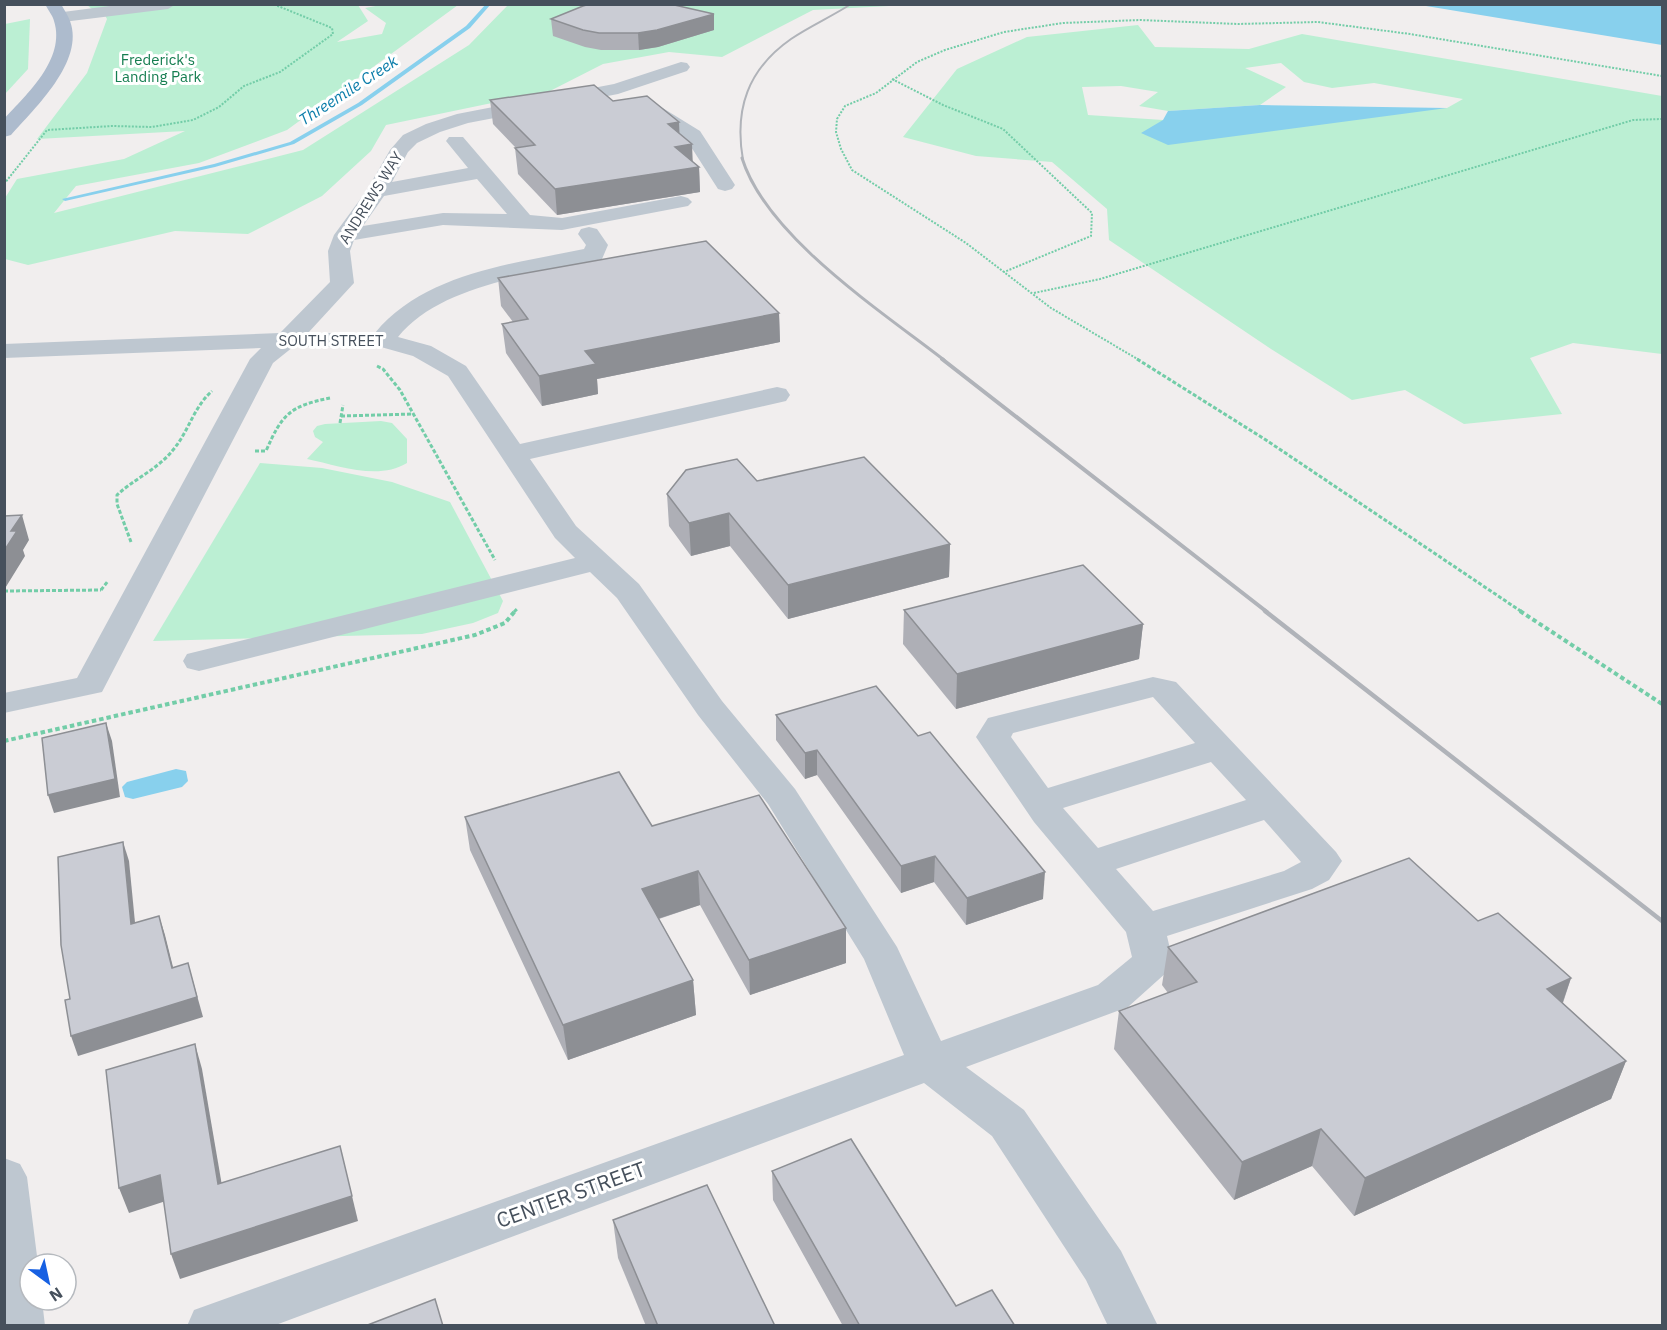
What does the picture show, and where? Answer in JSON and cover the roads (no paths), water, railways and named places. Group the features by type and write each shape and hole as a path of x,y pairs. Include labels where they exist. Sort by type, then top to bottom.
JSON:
{"main road":[{"path":"4,131 44,86 56,65 66,40 58,11"}],"street":[{"path":"58,11 168,4"},
{"name":"ANDREWS WAY","path":"4,704 90,685 263,359 287,340 342,283 339,251 345,235 377,190 400,150 410,139 433,128 464,118 618,89 681,67"},
{"path":"618,89 693,135 725,185"},
{"path":"456,141 524,220"},
{"path":"377,190 482,172"},
{"path":"345,235 443,219 524,220 562,224 681,202"},
{"path":"377,352 408,312 461,286 500,273 594,254 597,245 589,234"},
{"name":"SOUTH STREET","path":"4,351 287,340 377,352 422,351 457,371 565,532 628,591 710,708 782,797 883,957 930,1064"},
{"path":"514,454 777,395"},
{"path":"199,661 595,562"},
{"path":"1153,687 1164,689 1323,861 1315,871 1298,880 1145,928 1040,803 993,737 1000,726 1153,687"},
{"path":"1040,803 1218,748"},
{"path":"1090,864 1271,805"},
{"name":"CENTER STREET","path":"212,1326 1113,996 1153,962 1145,928"},
{"path":"930,1064 1008,1123 1104,1266 1133,1326"},
{"path":"4,1177 21,1326"}],"water":[{"path":"1420,5 1662,5 1662,45"},
{"path":"1260,105 1447,108 1168,145 1141,133 1163,120 1168,111"},
{"path":"176,769 186,771 188,781 182,787 133,799 125,797 122,787 127,782"}],"waterway":[{"name":"Threemile Creek","path":"65,199 215,165 292,143 360,104 468,27 489,4"}],"railway":[{"path":"743,160 741,141 743,107 755,77 764,63 791,39 851,4"},
{"path":"742,158 755,187 775,216 800,243 828,270 944,360"},
{"path":"942,359 1267,612"},
{"path":"1265,611 1662,921"}],"park label":[{"name":"Frederick's Landing Park","path":"158,68"}]}
